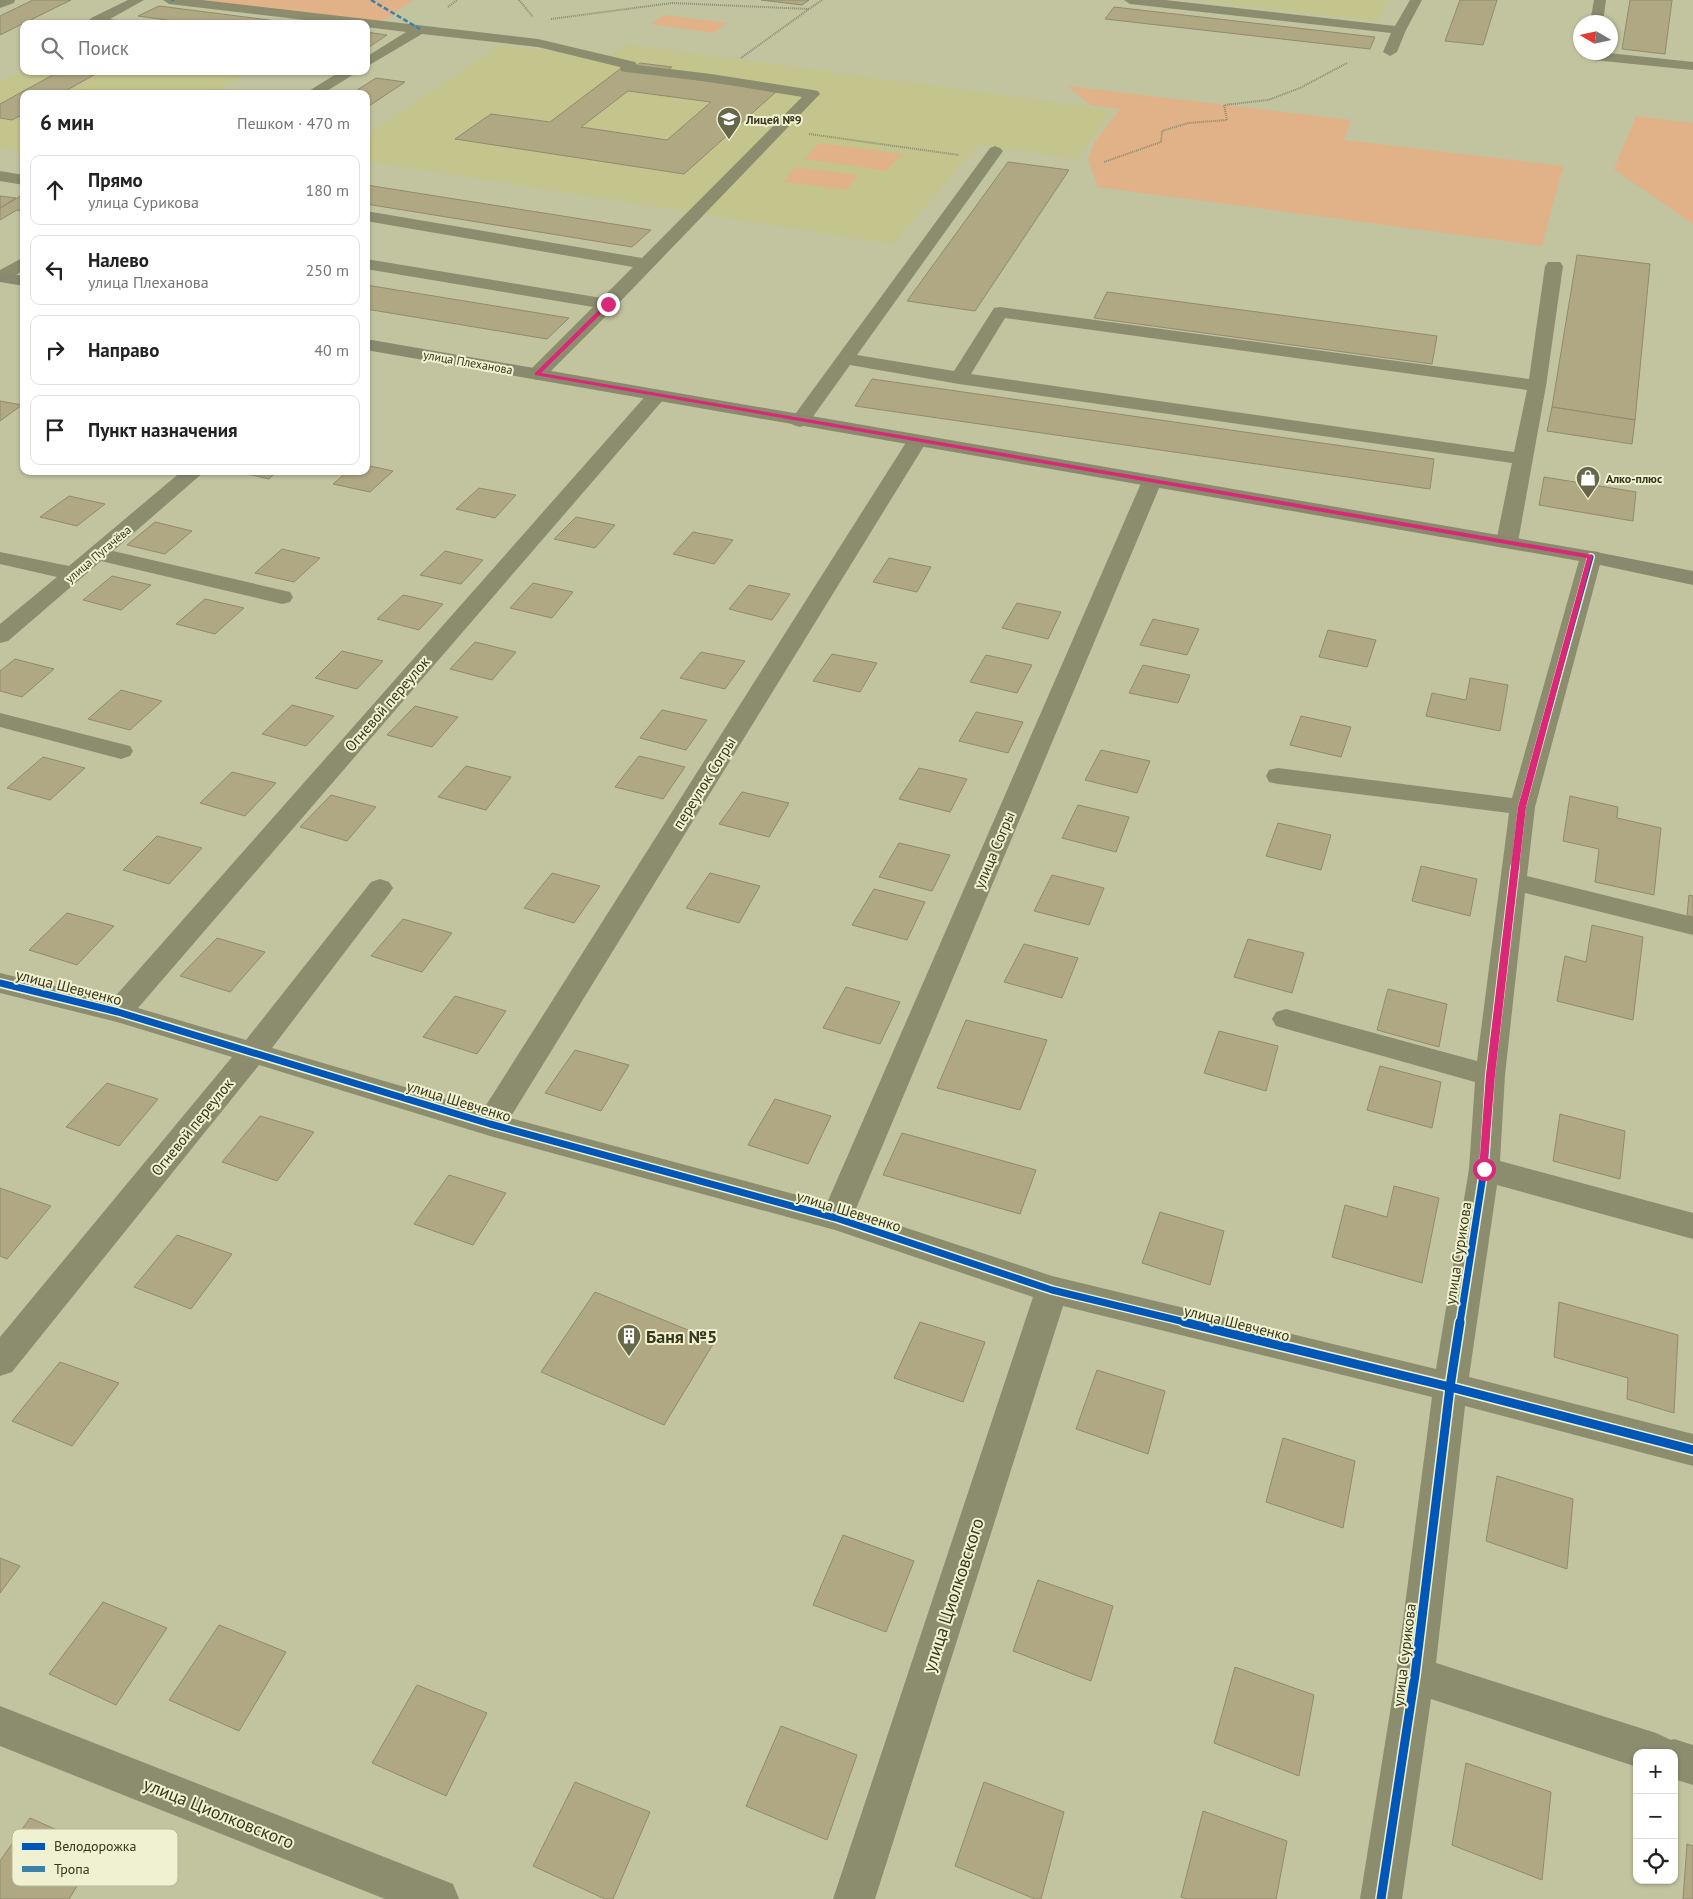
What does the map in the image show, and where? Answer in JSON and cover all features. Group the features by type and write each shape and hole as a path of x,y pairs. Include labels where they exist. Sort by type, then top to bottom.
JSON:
{"main road":[{"path":"0,277 20,280"},
{"name":"улица Плеханова","path":"370,345 800,421 1508,542 1693,578"}],"street":[{"path":"0,4 9,0"},
{"path":"98,20 138,0"},
{"path":"170,0 342,20"},
{"path":"1130,0 1398,30"},
{"path":"1390,52 1398,30 1416,0"},
{"path":"1598,15 1600,0"},
{"path":"370,23 538,43 630,65 626,68 712,78 813,94 537,374"},
{"path":"370,60 420,29"},
{"path":"1618,59 1693,66"},
{"path":"318,90 345,75"},
{"path":"800,421 846,360 995,150"},
{"path":"0,176 20,179"},
{"path":"370,217 647,264"},
{"path":"0,277 20,264"},
{"path":"370,265 608,304"},
{"path":"1508,542 1537,386 1554,266"},
{"path":"959,378 1000,312 1537,386"},
{"path":"846,360 1524,460"},
{"name":"Огневой переулок","path":"118,1012 656,396"},
{"name":"переулок Согры","path":"490,1124 917,441"},
{"name":"улица Пугачёва","path":"0,636 190,475"},
{"name":"улица Согры","path":"836,1218 1152,481"},
{"path":"98,554 282,596"},
{"name":"улица Сурикова","path":"1381,1899 1415,1675 1450,1388 1484,1169 1490,1075 1522,807 1591,557"},
{"path":"0,558 74,574"},
{"path":"0,720 121,751"},
{"path":"1278,776 1522,807"},
{"path":"1513,881 1693,926"},
{"name":"Огневой переулок","path":"0,1362 253,1052 380,888"},
{"name":"улица Шевченко","path":"0,983 118,1012 490,1124 836,1218 1052,1290 1693,1450"},
{"path":"1286,1019 1490,1075"},
{"path":"1484,1169 1693,1226"},
{"name":"улица Циолковского","path":"854,1899 1052,1290"},
{"path":"1415,1675 1644,1749"},
{"name":"улица Циолковского","path":"0,1726 438,1899"},
{"path":"1678,1759 1693,1764"}],"path":[{"path":"734,62 822,0"},
{"path":"546,20 672,3 810,9"},
{"path":"1104,162 1161,142 1162,132 1188,123 1227,120 1224,105 1268,100 1300,88 1347,64"},
{"path":"777,130 967,157"}],"shaded area":[{"path":"189,0 413,0 376,26 370,25 370,20 333,20"},
{"path":"1197,0 1387,0 1377,21"},
{"path":"664,15 727,23 714,33 651,24"},
{"name":"Лицей №9","path":"626,44 1113,110 1077,159 978,145 893,244 370,162 370,132 501,45 607,59"},
{"path":"20,72 20,75 244,75 218,90 20,90 20,151 0,148 0,82"},
{"path":"1067,86 1351,120 1344,140 1563,166 1542,246 1098,187 1088,159 1094,143 1120,109 1091,105"},
{"path":"1636,116 1693,123 1693,224 1614,169"},
{"path":"819,143 903,154 886,171 804,159"},
{"path":"795,167 859,175 846,190 784,182"}],"building":[{"path":"33,0 71,0 30,20 20,20 20,25 0,35 0,16"},
{"path":"761,0 809,0 802,5"},
{"path":"1460,0 1497,0 1483,45 1445,41"},
{"path":"1630,0 1672,0 1665,54 1622,49"},
{"path":"159,6 269,20 166,20 138,16"},
{"path":"1114,7 1375,37 1370,49 1105,19"},
{"path":"370,33 387,35 370,46"},
{"path":"640,63 672,67 666,72 635,67"},
{"path":"620,69 777,91 684,174 455,139 491,114 550,122","holes":["628,91 711,102 667,140 581,127"]},
{"path":"53,75 94,75 67,90 25,90"},
{"path":"376,78 405,82 370,105 370,90 357,90"},
{"path":"20,93 20,116 12,120 0,118 0,104"},
{"path":"1008,162 1069,170 975,311 907,301"},
{"path":"370,186 651,230 632,247 370,205"},
{"path":"0,196 16,198 0,208"},
{"path":"20,196 20,210 17,210 0,220 0,208"},
{"path":"1577,255 1650,264 1635,420 1552,407"},
{"path":"370,286 569,318 547,339 370,310"},
{"path":"1107,292 1437,336 1432,364 1094,318"},
{"path":"872,379 1434,459 1430,489 855,406"},
{"path":"0,401 20,405 20,406 0,421"},
{"path":"1552,407 1635,420 1632,444 1547,431"},
{"path":"370,466 393,471 370,492 333,484 343,475 370,475"},
{"path":"252,475 273,475 269,479"},
{"name":"Алко-плюс","path":"1544,477 1636,492 1633,521 1539,505"},
{"path":"479,488 516,495 495,518 456,509"},
{"path":"69,496 105,504 77,526 40,517"},
{"path":"576,517 615,525 595,548 554,539"},
{"path":"155,522 192,531 165,554 127,545"},
{"path":"693,532 733,540 714,564 673,554"},
{"path":"282,549 320,558 294,582 255,573"},
{"path":"445,551 483,560 461,584 420,575"},
{"path":"889,558 931,567 917,592 873,582"},
{"path":"112,576 151,585 121,610 83,600"},
{"path":"533,583 573,592 552,618 510,608"},
{"path":"749,585 790,594 772,620 729,609"},
{"path":"403,595 443,604 419,630 377,619"},
{"path":"205,599 244,608 215,634 176,624"},
{"path":"1017,603 1061,612 1048,639 1002,628"},
{"path":"1153,619 1199,629 1187,655 1140,645"},
{"path":"1328,630 1376,640 1367,667 1319,657"},
{"path":"475,642 516,652 492,680 450,669"},
{"path":"342,651 383,661 357,689 315,678"},
{"path":"701,652 745,661 725,689 680,678"},
{"path":"832,654 877,663 860,692 813,681"},
{"path":"986,655 1032,665 1017,693 970,682"},
{"path":"15,659 54,669 22,697 0,691 0,671"},
{"path":"1143,665 1190,675 1178,703 1129,693"},
{"path":"1470,678 1508,685 1500,731 1426,716 1432,693 1466,700"},
{"path":"121,690 162,701 130,730 88,719"},
{"path":"292,705 334,716 306,746 262,734"},
{"path":"415,706 458,717 432,747 387,735"},
{"path":"662,710 707,720 686,750 640,738"},
{"path":"976,712 1023,722 1008,753 959,741"},
{"path":"1301,716 1351,727 1341,757 1290,745"},
{"path":"1101,750 1150,761 1137,793 1085,780"},
{"path":"639,756 685,767 663,799 615,787"},
{"path":"43,757 85,768 50,800 7,788"},
{"path":"466,766 511,777 486,810 438,797"},
{"path":"919,768 967,779 950,812 899,799"},
{"path":"232,772 276,783 245,816 200,803"},
{"path":"742,792 789,803 769,837 719,824"},
{"path":"331,795 376,807 347,841 300,827"},
{"path":"1570,796 1618,807 1617,818 1661,828 1654,895 1595,882 1599,849 1563,841"},
{"path":"1078,805 1129,817 1116,852 1062,838"},
{"path":"1278,823 1331,835 1321,870 1266,856"},
{"path":"157,836 202,848 169,884 123,870"},
{"path":"899,843 950,855 932,891 879,877"},
{"path":"1421,866 1477,879 1470,916 1412,901"},
{"path":"552,873 600,886 574,923 524,908"},
{"path":"710,873 760,886 739,923 686,908"},
{"path":"1052,875 1104,888 1089,925 1034,911"},
{"path":"874,889 925,902 907,940 852,925"},
{"path":"1689,895 1693,896 1693,917 1687,915"},
{"path":"67,913 114,926 77,965 29,950"},
{"path":"403,919 452,933 422,972 371,956"},
{"path":"1592,925 1643,937 1633,1020 1557,1001 1565,956 1586,962"},
{"path":"217,938 265,952 230,992 180,976"},
{"path":"1248,939 1304,953 1292,993 1234,977"},
{"path":"1024,944 1078,958 1062,998 1004,982"},
{"path":"846,987 900,1002 880,1044 823,1028"},
{"path":"1388,989 1447,1004 1439,1047 1377,1030"},
{"path":"455,996 506,1011 477,1054 423,1037"},
{"path":"966,1020 1047,1040 1020,1110 937,1088"},
{"path":"1219,1031 1278,1046 1266,1091 1204,1073"},
{"path":"575,1050 629,1065 601,1111 545,1093"},
{"path":"1380,1066 1441,1082 1432,1128 1367,1110"},
{"path":"107,1083 158,1099 119,1146 66,1127"},
{"path":"775,1099 831,1116 808,1164 748,1145"},
{"path":"1560,1114 1625,1131 1620,1179 1553,1161"},
{"path":"260,1116 314,1132 277,1181 222,1162"},
{"path":"902,1133 1036,1170 1020,1214 883,1175"},
{"path":"449,1175 506,1193 473,1245 414,1224"},
{"path":"1394,1186 1439,1198 1422,1283 1332,1257 1345,1205 1387,1217"},
{"path":"0,1188 51,1206 7,1259 0,1256"},
{"path":"1160,1212 1224,1231 1210,1285 1142,1263"},
{"path":"177,1235 232,1254 191,1309 134,1287"},
{"name":"Баня №5","path":"595,1292 715,1341 664,1425 541,1372"},
{"path":"1559,1302 1678,1335 1674,1413 1627,1399 1628,1378 1554,1357"},
{"path":"920,1322 985,1342 963,1402 894,1378"},
{"path":"60,1362 119,1383 72,1446 12,1421"},
{"path":"1097,1370 1165,1391 1148,1454 1076,1429"},
{"path":"1283,1438 1355,1461 1343,1528 1266,1502"},
{"path":"1497,1476 1573,1499 1567,1569 1486,1541"},
{"path":"843,1535 914,1561 886,1632 813,1605"},
{"path":"0,1558 20,1566 0,1593"},
{"path":"1038,1580 1113,1606 1091,1681 1013,1651"},
{"path":"103,1602 167,1628 116,1705 49,1674"},
{"path":"219,1625 286,1652 239,1731 169,1700"},
{"path":"1235,1667 1314,1695 1299,1776 1214,1743"},
{"path":"417,1685 487,1713 446,1796 372,1763"},
{"path":"781,1726 857,1755 827,1840 746,1806"},
{"path":"1466,1763 1551,1792 1542,1880 1452,1845"},
{"path":"575,1782 650,1812 613,1899 605,1899 533,1866"},
{"path":"984,1782 1064,1812 1041,1899 1035,1899 955,1866"},
{"path":"1203,1811 1287,1841 1276,1899 1187,1899 1181,1897"},
{"path":"30,1818 55,1829 22,1829"},
{"path":"12,1844 12,1886 77,1886 69,1899 0,1899 0,1861"},
{"path":"1687,1844 1693,1846 1693,1899 1683,1899"}],"marked path":[{"path":"371,0 420,29"}],"cycle path":[{"path":"1381,1899 1415,1675 1450,1387 1484,1169 1490,1075 1522,807 1591,557"},
{"path":"0,983 118,1012 490,1124 836,1218 1052,1290 1450,1387 1693,1450"}],"place":[{"name":"Лицей №9","path":"729,140"},
{"name":"Алко-плюс","path":"1588,499"},
{"name":"Баня №5","path":"629,1357"}],"route":[{"path":"608,304 537,374 1591,557 1522,807 1490,1075 1484,1169"}]}
